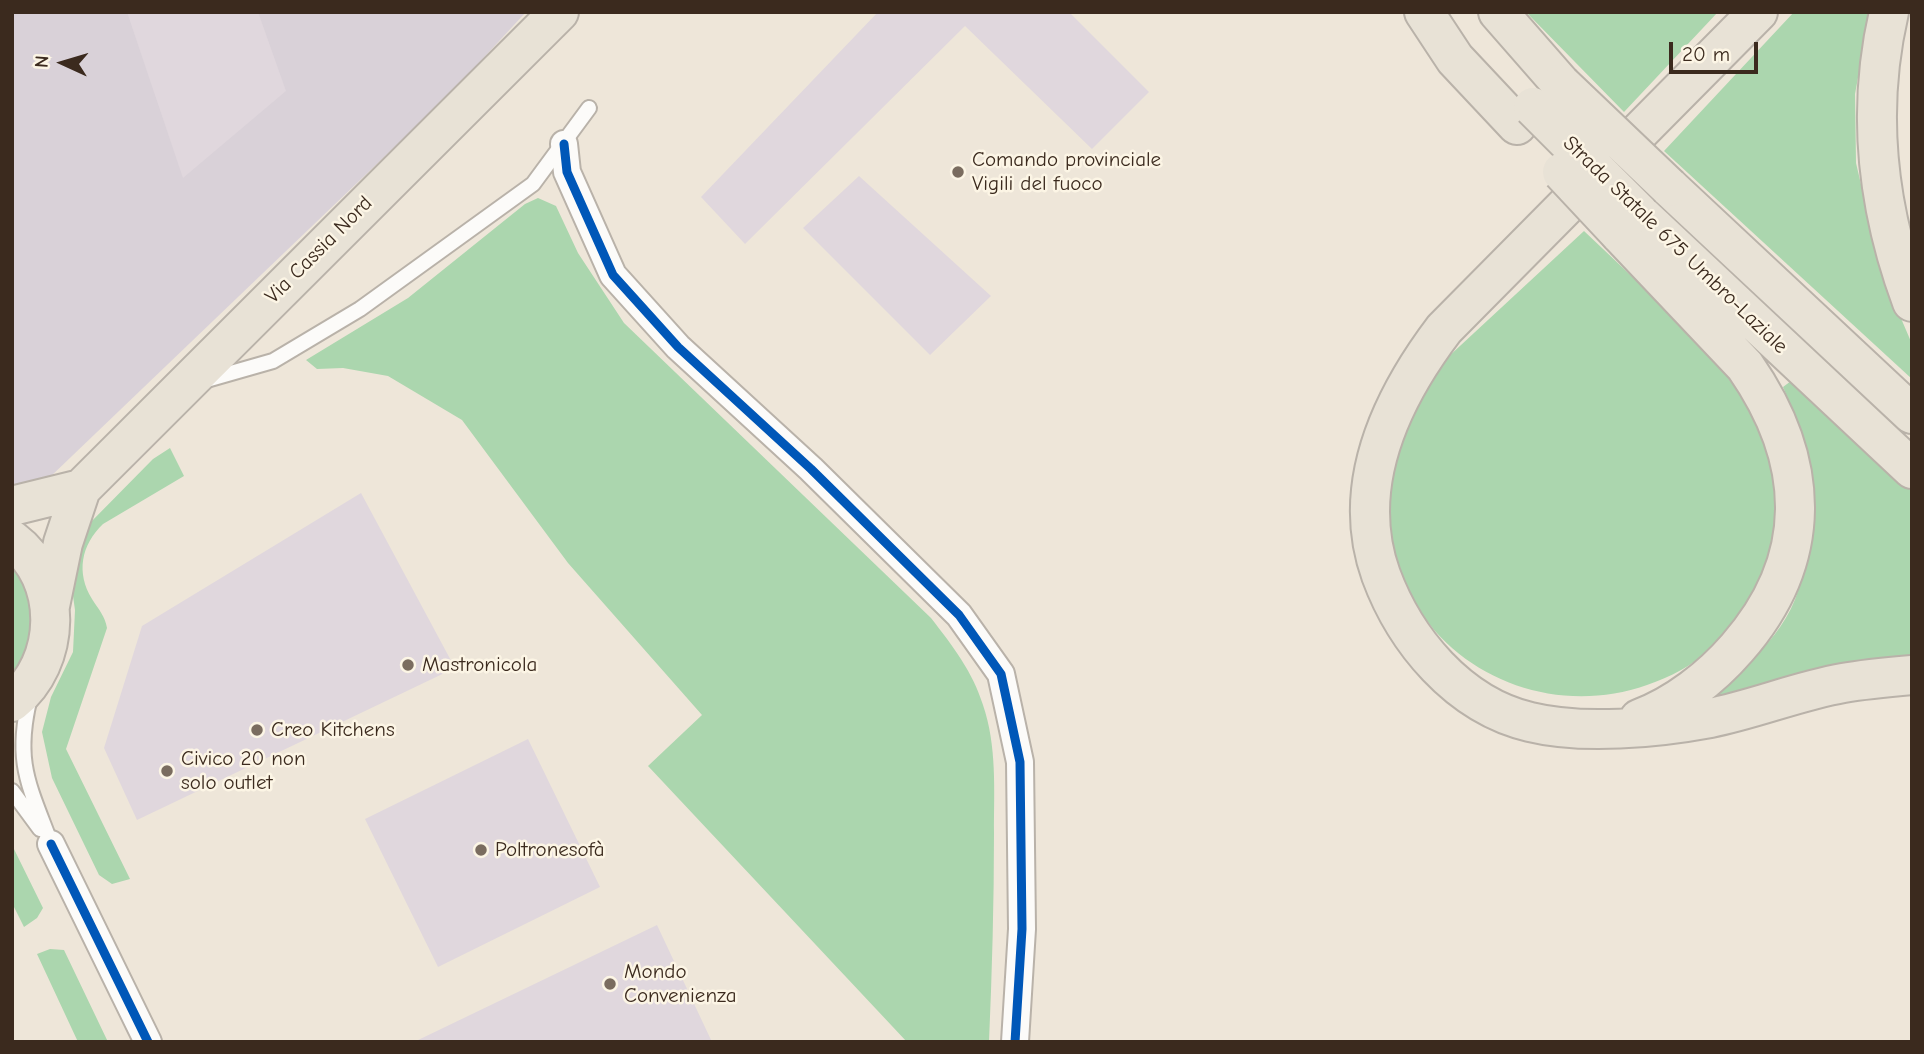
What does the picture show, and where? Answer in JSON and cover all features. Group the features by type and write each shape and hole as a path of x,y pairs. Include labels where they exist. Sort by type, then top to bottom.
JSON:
{"main road":[{"name":"Via Cassia Nord","path":"50,606 63,543 81,488 559,12"},
{"path":"1424,12 1455,59 1537,105 1745,366 1762,391 1786,446 1795,506 1788,567 1764,615 1727,661 1696,687 1652,714 1620,726"},
{"name":"Strada Statale 675 Umbro-Laziale","path":"1446,12 1537,105 1669,187 1912,414"},
{"name":"Strada Statale 675 Umbro-Laziale","path":"1499,12 1537,105"},
{"path":"1758,12 1444,329 1418,363 1388,419 1372,478 1373,539 1390,598 1405,626 1446,675 1499,710 1528,722 1588,728 1711,717 1842,683 1912,675"},
{"path":"1889,12 1877,81 1879,174 1889,230 1912,302"},
{"name":"Strada Statale 675 Umbro-Laziale","path":"1630,223 1912,469"},
{"path":"12,506 81,488"},
{"path":"12,540 37,569 50,606 50,639 38,671 12,702"}],"street":[{"path":"564,144 567,172 613,275 678,347 811,469 959,615 1001,674 1020,762 1022,929 1015,1042"},
{"path":"51,844 148,1042"}],"lane":[{"path":"182,388 273,360 360,309 533,184 589,108"},
{"path":"38,671 24,727 23,772 51,844"},
{"path":"12,791 51,844"}],"shaded area":[{"path":"12,12 526,12 451,93 48,479 12,496"}],"green space":[{"path":"1526,12 1718,12 1624,112"},
{"path":"1794,12 1870,12 1855,94 1856,163 1882,274 1912,344 1912,379 1664,151"},
{"path":"538,198 556,206 578,253 624,323 931,618 968,670 979,693 991,736 994,768 989,1042 907,1042 648,766 702,715 568,563 462,420 388,376 343,368 317,369 306,360 408,298 525,204"},
{"path":"1584,231 1713,352 1734,376 1765,446 1775,491 1776,514 1771,557 1765,571 1734,624 1710,650 1681,670 1647,685 1605,695 1563,695 1523,687 1485,671 1452,648 1425,618 1404,582 1392,540 1388,498 1391,473 1406,428 1447,358"},
{"path":"1791,381 1912,488 1912,657 1696,704 1745,666 1774,635 1786,618 1801,579 1799,441 1794,416 1783,387"},
{"path":"170,448 184,476 103,524 90,541 83,560 87,589 107,628 66,749 130,879 112,884 99,875 52,778 42,732 51,697 73,652 75,610 71,582 85,528 153,459"},
{"path":"12,560 28,594 34,619 28,644 12,678"},
{"path":"12,845 43,908 37,918 24,927 12,903"},
{"path":"50,949 64,950 108,1042 78,1042 37,954"}],"building":[{"path":"127,12 258,12 286,91 183,178"},
{"path":"878,12 1069,12 1149,92 1092,149 965,26 745,244 701,197"},
{"path":"859,176 991,296 930,355 803,228"},
{"path":"361,493 455,668 137,820 104,748 142,626"},
{"name":"Poltronesofà","path":"528,739 600,887 438,967 365,819"},
{"name":"Mondo Convenienza","path":"657,925 712,1042 414,1042"}],"cycle path":[{"path":"564,144 567,172 613,275 678,347 811,469 959,615 1001,674 1020,762 1022,929 1015,1042"},
{"path":"51,844 148,1042"}],"place":[{"name":"Comando provinciale Vigili del fuoco","path":"958,172"},
{"name":"Mastronicola","path":"408,665"},
{"name":"Creo Kitchens","path":"257,730"},
{"name":"Civico 20 non solo outlet","path":"167,771"},
{"name":"Poltronesofà","path":"481,850"},
{"name":"Mondo Convenienza","path":"610,984"}]}
